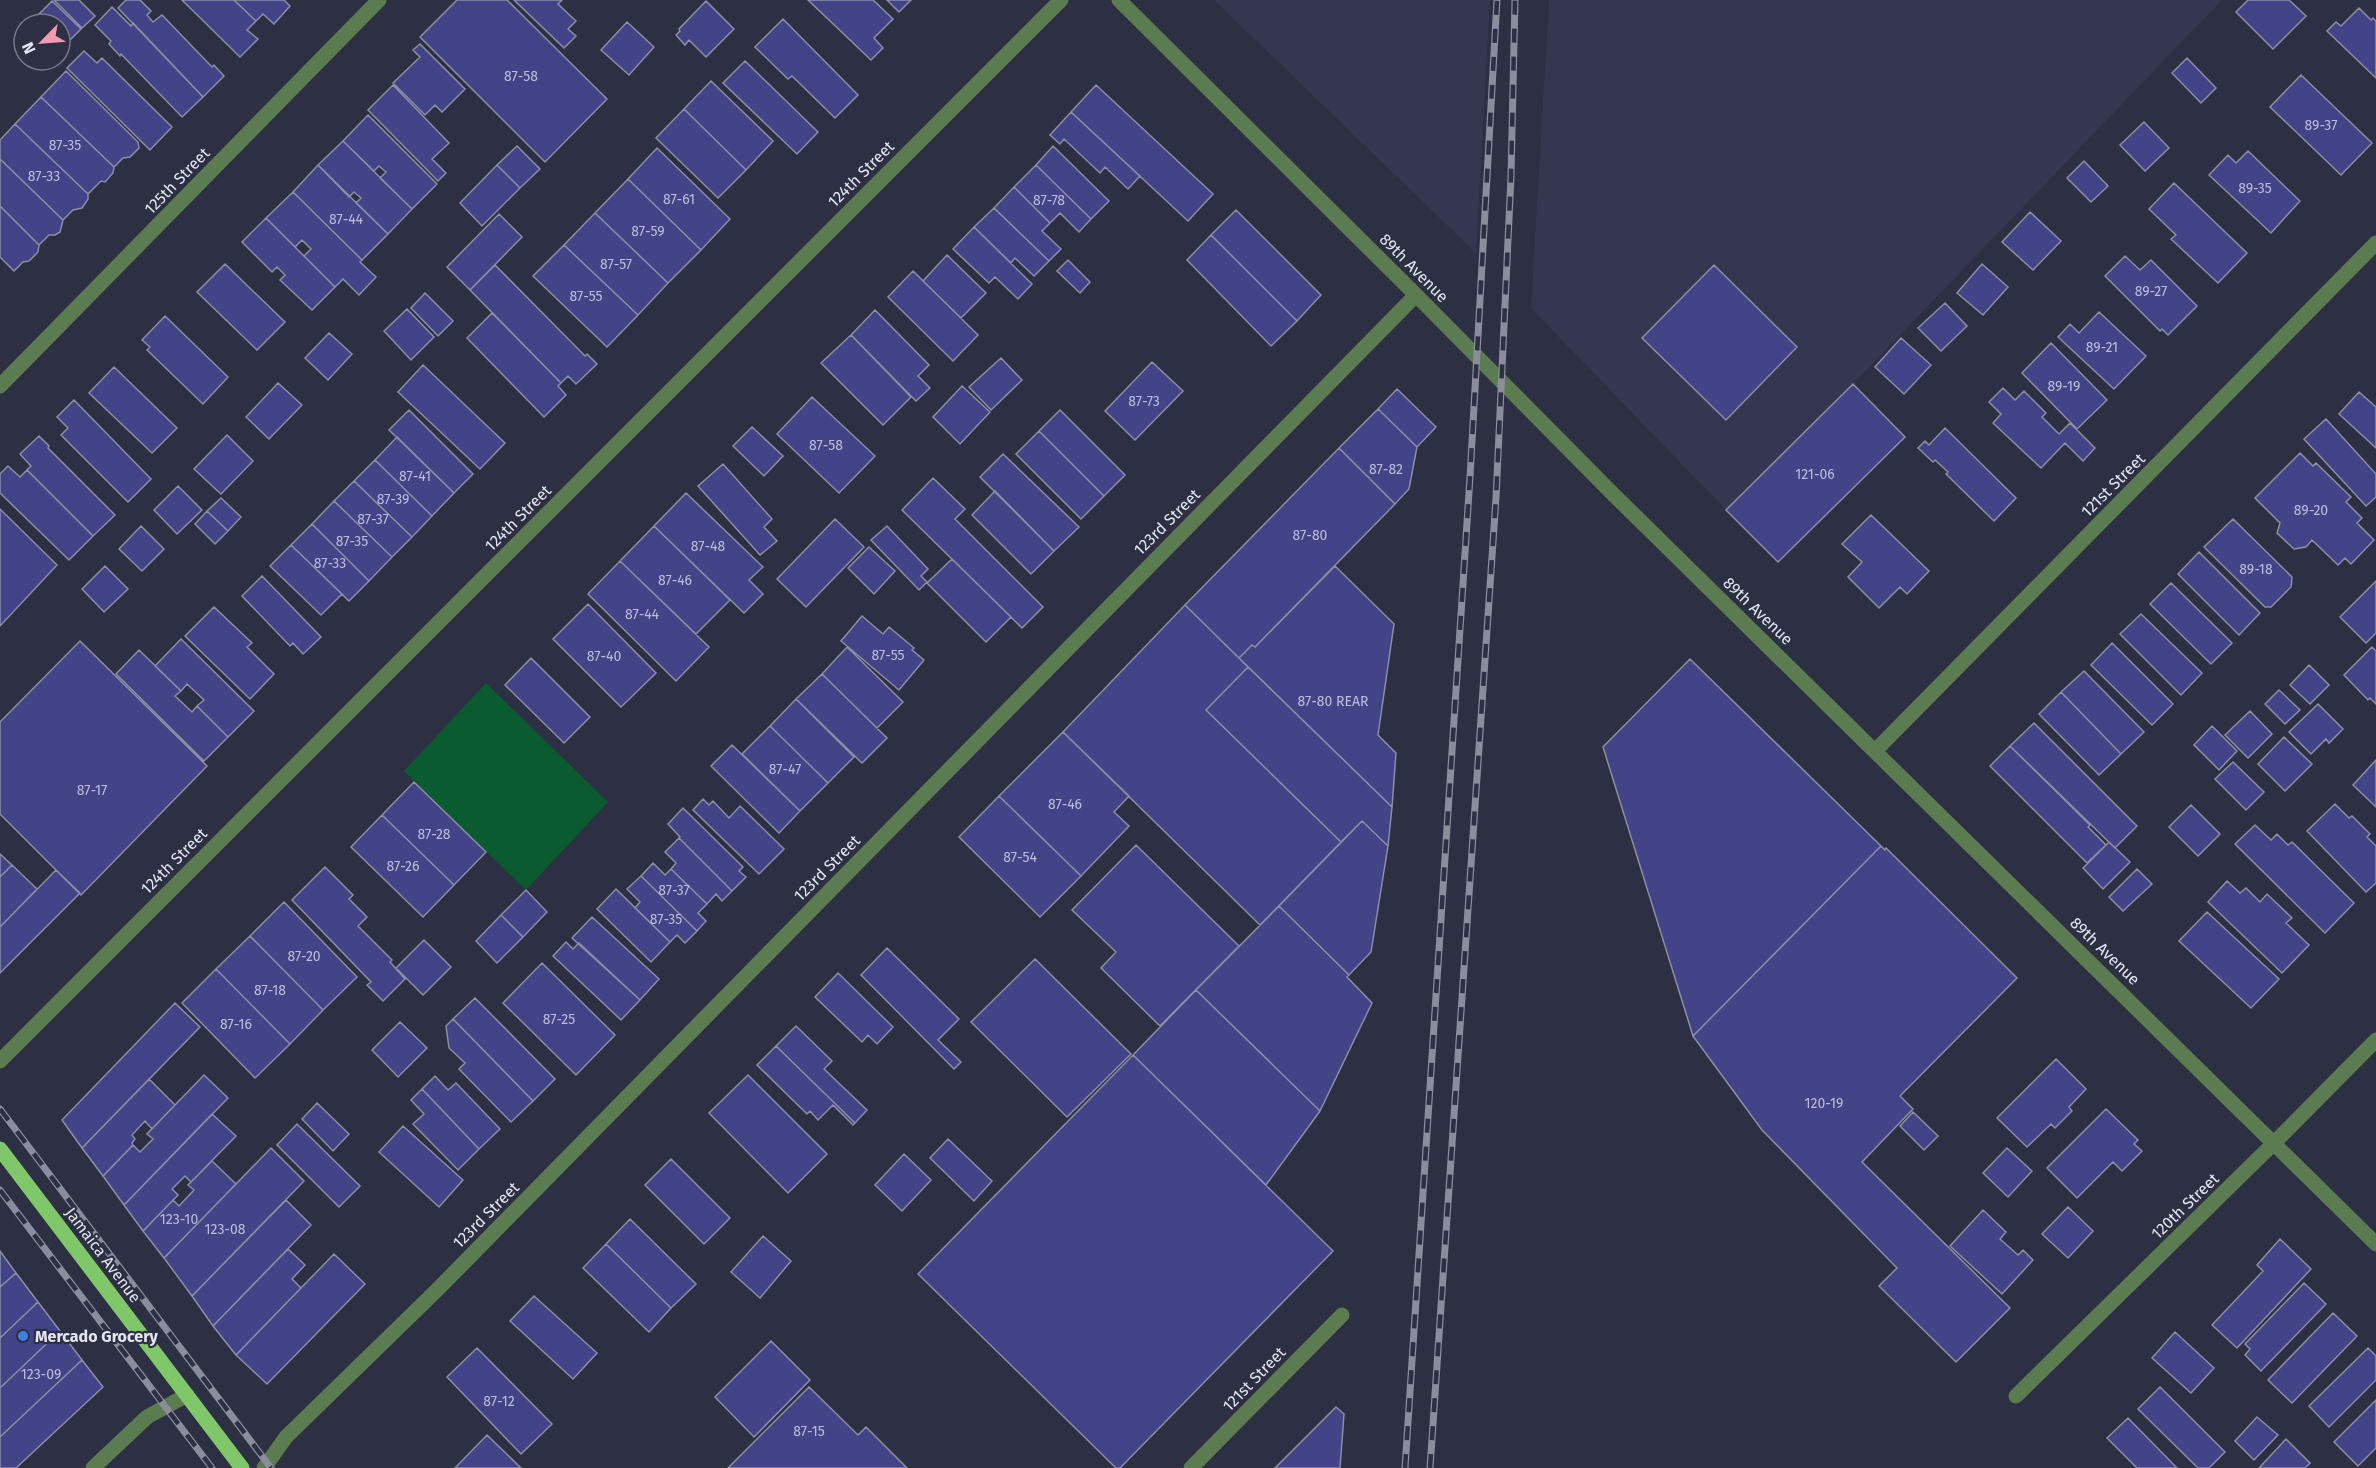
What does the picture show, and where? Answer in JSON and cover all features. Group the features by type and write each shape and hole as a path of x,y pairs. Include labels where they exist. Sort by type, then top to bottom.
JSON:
{"main road":[{"name":"Jamaica Avenue","path":"0,1149 242,1468"}],"street":[{"name":"125th Street","path":"0,386 379,0"},
{"name":"124th Street","path":"0,1061 1061,0"},
{"name":"89th Avenue","path":"1119,0 1416,294 1613,494 2376,1244"},
{"name":"121st Street","path":"1875,751 2376,243"},
{"name":"123rd Street","path":"264,1468 286,1437 437,1290 1416,294"},
{"name":"120th Street","path":"2016,1396 2376,1040"},
{"name":"121st Street","path":"1191,1468 1342,1315"},
{"path":"93,1468 147,1417 187,1395"}],"shaded area":[{"path":"1214,0 1490,0 1476,254 1448,226"},
{"path":"1549,0 2222,0 1853,384 1726,510 1531,308"}],"green space":[{"path":"486,683 608,802 526,890 404,771"}],"building":[{"path":"54,0 79,0 95,16 82,28 72,18 72,12 66,12"},
{"path":"126,0 140,0 151,11 147,15 153,22 162,15 212,67 214,65 224,76 203,97 118,8"},
{"path":"182,0 234,0 256,21 247,30 258,39 240,57"},
{"path":"234,0 284,0 290,6 274,24 263,14 256,21"},
{"path":"457,0 507,0 607,99 545,162 420,37"},
{"path":"514,0 562,0 558,4 576,21 568,29 576,36 564,48"},
{"path":"808,0 873,0 893,19 874,38 883,48 871,60"},
{"path":"887,0 911,0 899,12"},
{"path":"2248,0 2289,0 2306,16 2273,49 2236,12"},
{"path":"52,1 63,12 41,12"},
{"path":"706,1 734,29 706,57 689,40 685,45 676,35"},
{"path":"112,7 131,26 133,23 203,97 182,117 121,54 120,56 109,44 111,41 95,25"},
{"path":"2359,8 2371,20 2373,18 2376,21 2376,78 2327,31 2336,22 2341,26"},
{"path":"783,19 858,95 835,118 792,76 788,79 755,47"},
{"path":"72,20 81,29 72,38"},
{"path":"627,22 654,47 629,75 601,50"},
{"path":"420,44 465,89 442,112 435,105 425,115 393,83 420,57 413,50"},
{"path":"84,51 97,63 102,58 172,127 150,150 71,72 72,63"},
{"path":"2187,58 2216,88 2201,103 2172,73"},
{"path":"745,61 818,132 797,154 723,83"},
{"path":"67,72 138,142 139,148 114,167 41,97"},
{"path":"2301,75 2372,143 2341,175 2270,107"},
{"path":"711,81 773,141 746,170 684,109"},
{"path":"393,85 449,143 432,159 446,173 438,181 368,110"},
{"path":"1096,85 1213,194 1188,221 1071,112"},
{"path":"41,97 114,167 113,173 105,182 101,181 88,194 15,124"},
{"path":"684,109 746,170 718,198 656,138"},
{"path":"1071,112 1140,176 1128,189 1105,167 1100,173 1064,139 1060,144 1050,135"},
{"path":"368,115 437,184 412,209 380,178 386,172 379,166 374,171 343,141"},
{"path":"2144,122 2169,148 2145,171 2120,145"},
{"path":"15,124 88,194 88,199 82,208 73,210 63,220 0,159 0,140"},
{"path":"343,141 412,209 388,234 356,203 361,198 354,192 349,197 318,165"},
{"path":"517,146 540,169 520,188 497,165"},
{"path":"1053,146 1109,201 1091,219 1036,165"},
{"path":"657,148 730,219 701,250 628,179"},
{"path":"2248,151 2300,201 2271,233 2209,175 2228,155 2236,163"},
{"path":"0,159 63,220 60,232 49,235 39,245 0,206"},
{"path":"2084,161 2108,186 2091,202 2067,178"},
{"path":"318,165 388,234 362,260 293,192"},
{"path":"497,165 520,188 482,226 460,203"},
{"path":"1036,165 1091,219 1079,232 1060,213 1050,223 1014,187"},
{"path":"628,179 701,250 668,283 595,213"},
{"path":"2174,183 2247,253 2218,283 2171,239 2176,235 2149,209"},
{"path":"1014,187 1050,223 1042,231 1061,249 1049,261 994,208"},
{"path":"293,192 362,260 360,262 376,277 359,295 343,279 335,287 304,256 311,249 302,240 295,247 266,218"},
{"path":"0,206 39,245 38,252 14,271 0,257"},
{"path":"994,208 1049,261 1034,276 1015,258 1011,263 974,227"},
{"path":"1236,210 1321,295 1297,321 1211,235"},
{"path":"2030,212 2061,241 2033,270 2002,242"},
{"path":"595,213 668,283 638,315 564,245"},
{"path":"499,214 522,237 470,290 447,267"},
{"path":"266,218 335,287 312,310 280,280 285,275 277,267 272,272 242,242"},
{"path":"974,227 1032,284 1018,299 995,277 989,283 953,249"},
{"path":"1211,235 1297,321 1271,346 1187,260"},
{"path":"564,245 638,315 607,347 533,276"},
{"path":"947,255 986,293 961,318 923,281"},
{"path":"2125,256 2140,270 2151,260 2197,306 2168,335 2162,329 2160,331 2105,276"},
{"path":"1068,260 1090,282 1080,293 1057,271"},
{"path":"225,264 285,322 257,350 197,292"},
{"path":"1982,264 2008,287 1983,315 1957,293"},
{"path":"495,265 585,356 587,354 597,364 576,384 568,376 561,383 470,290"},
{"path":"1714,265 1797,347 1726,420 1642,338"},
{"path":"913,271 978,335 953,361 888,297"},
{"path":"425,293 453,321 438,336 411,308"},
{"path":"1945,303 1967,326 1941,351 1918,328"},
{"path":"407,309 434,337 411,360 384,331"},
{"path":"875,310 929,365 918,376 930,388 916,401 851,335"},
{"path":"2099,312 2146,356 2114,389 2058,337 2070,324 2079,333"},
{"path":"492,313 561,383 558,386 566,395 544,417 467,338"},
{"path":"165,316 228,377 203,404 147,350 150,347 142,340"},
{"path":"329,333 352,354 328,380 305,358"},
{"path":"851,335 911,397 883,425 821,363"},
{"path":"1901,338 1931,365 1904,394 1875,367"},
{"path":"2051,343 2107,400 2077,429 2022,373"},
{"path":"1001,358 1022,380 991,410 969,387"},
{"path":"1152,362 1183,391 1135,440 1105,411"},
{"path":"423,365 505,443 480,469 398,392"},
{"path":"114,367 177,428 152,453 89,393"},
{"path":"278,383 302,405 269,439 246,417"},
{"path":"1853,384 1905,437 1778,562 1726,510"},
{"path":"962,386 990,412 960,444 933,417"},
{"path":"2003,388 2015,400 2024,391 2046,413 2042,417 2059,434 2070,423 2095,448 2083,461 2065,443 2041,468 1993,423 2001,414 1989,402"},
{"path":"1397,389 1436,427 1417,447 1378,409"},
{"path":"2359,392 2376,407 2376,448 2339,414"},
{"path":"812,397 875,456 839,493 777,434"},
{"path":"74,400 151,479 128,502 61,435 68,428 57,417"},
{"path":"1378,409 1417,447 1409,489 1395,504 1339,448"},
{"path":"409,410 473,474 454,493 389,430"},
{"path":"1060,410 1125,475 1104,496 1039,431"},
{"path":"2326,419 2376,474 2376,497 2366,506 2304,439"},
{"path":"752,427 783,456 764,476 733,446"},
{"path":"1945,428 2016,498 1994,521 1946,474 1948,472 1918,448 1925,441 1929,445"},
{"path":"1039,431 1104,496 1081,519 1016,454"},
{"path":"227,435 253,461 221,494 194,469"},
{"path":"39,436 49,446 48,448 115,515 93,536 27,470 31,466 20,454"},
{"path":"397,437 454,493 432,516 375,460"},
{"path":"1339,448 1395,504 1255,647 1252,645 1239,658 1185,605"},
{"path":"2300,453 2313,466 2316,463 2351,497 2346,502 2362,518 2357,523 2374,540 2351,564 2345,558 2338,565 2312,540 2306,547 2294,549 2277,533 2280,523 2255,498"},
{"path":"1003,454 1079,527 1054,551 980,477"},
{"path":"375,460 432,516 412,537 354,481"},
{"path":"723,464 772,519 764,527 777,541 760,555 698,486"},
{"path":"8,466 20,477 27,470 93,536 69,560 0,493 0,474"},
{"path":"933,478 965,509 955,519 1043,607 1022,628 902,510"},
{"path":"354,481 412,537 392,557 334,501"},
{"path":"178,486 202,510 177,534 154,510"},
{"path":"995,491 1054,551 1031,574 972,515"},
{"path":"686,493 763,567 749,580 763,594 744,613 654,526"},
{"path":"221,498 241,517 228,531 207,511"},
{"path":"334,501 392,557 369,581 312,524"},
{"path":"0,509 57,565 0,626"},
{"path":"207,511 228,531 215,544 195,524"},
{"path":"1871,515 1929,571 1907,594 1900,587 1879,608 1848,577 1862,562 1842,544"},
{"path":"835,519 864,547 806,607 777,579"},
{"path":"2233,519 2292,577 2291,587 2271,607 2265,607 2204,547"},
{"path":"312,524 369,581 349,601 291,545"},
{"path":"141,526 164,549 142,571 119,549"},
{"path":"654,526 730,600 696,634 620,561"},
{"path":"887,526 928,569 921,576 927,582 919,590 871,540"},
{"path":"291,545 342,594 321,615 270,566"},
{"path":"869,547 895,571 874,594 848,568"},
{"path":"2199,552 2260,613 2239,635 2178,574"},
{"path":"952,559 1011,617 986,642 927,583"},
{"path":"620,561 709,647 676,681 588,594"},
{"path":"105,566 128,589 104,612 82,589"},
{"path":"1335,566 1394,624 1378,735 1396,753 1392,807 1239,658 1252,645 1255,647"},
{"path":"262,576 321,637 303,654 293,643 290,646 242,596"},
{"path":"2376,581 2376,633 2366,643 2340,617"},
{"path":"2171,583 2232,643 2211,664 2150,604"},
{"path":"588,604 656,673 621,707 553,639"},
{"path":"1185,605 1248,667 1206,710 1341,842 1260,925 1063,732"},
{"path":"214,607 252,643 247,647 274,674 250,699 185,636"},
{"path":"2141,614 2202,673 2181,695 2120,634"},
{"path":"862,616 883,634 889,627 914,648 912,650 924,660 899,690 841,641"},
{"path":"181,639 254,711 228,737 197,706 204,700 187,684 181,691 155,666"},
{"path":"80,641 207,766 81,895 0,814 0,722"},
{"path":"2112,643 2173,704 2152,725 2091,665"},
{"path":"847,647 903,702 877,728 822,674"},
{"path":"2372,647 2376,651 2376,704 2370,698 2368,700 2344,675"},
{"path":"139,650 181,691 175,696 192,712 197,706 228,737 204,761 116,674"},
{"path":"531,658 590,717 564,743 505,685"},
{"path":"1690,659 1881,846 1693,1036 1603,747"},
{"path":"2309,665 2329,685 2310,704 2290,685"},
{"path":"1248,667 1392,807 1388,846 1362,821 1341,842 1206,710"},
{"path":"2084,671 2144,732 2121,754 2061,692"},
{"path":"822,674 887,738 862,763 796,699"},
{"path":"2279,690 2300,710 2285,724 2265,704"},
{"path":"2061,692 2121,754 2099,775 2039,714"},
{"path":"796,699 854,757 828,783 770,726"},
{"path":"2318,704 2343,729 2329,743 2326,739 2311,754 2289,732"},
{"path":"2250,711 2272,734 2248,758 2225,735"},
{"path":"2034,723 2137,826 2115,848 2010,746"},
{"path":"770,726 828,783 800,811 742,754"},
{"path":"2212,726 2237,751 2219,770 2194,745"},
{"path":"1063,732 1129,796 1114,812 1129,826 1081,876 999,796"},
{"path":"2284,737 2312,764 2285,791 2258,764"},
{"path":"732,745 800,811 779,833 711,766"},
{"path":"2010,746 2090,825 2088,827 2106,845 2087,863 1990,766"},
{"path":"2376,760 2376,807 2353,785"},
{"path":"2233,762 2264,792 2246,810 2215,779"},
{"path":"414,782 486,852 454,885 382,815"},
{"path":"999,796 1081,876 1040,917 959,837"},
{"path":"703,799 709,805 713,801 729,818 740,806 784,849 759,874 693,810"},
{"path":"2335,804 2349,818 2352,816 2370,834 2367,837 2376,846 2376,883 2366,892 2307,831"},
{"path":"2191,805 2220,834 2198,856 2169,827"},
{"path":"683,808 743,867 739,871 746,877 732,891 668,824"},
{"path":"382,815 454,885 423,917 351,847"},
{"path":"1362,821 1388,846 1371,952 1349,975 1279,906"},
{"path":"2255,825 2271,840 2277,834 2288,845 2292,842 2354,903 2325,933 2235,844"},
{"path":"679,838 732,891 722,901 716,894 707,904 671,869 676,863 665,852"},
{"path":"2109,842 2130,862 2103,889 2083,868"},
{"path":"1136,845 1239,946 1160,1026 1101,968 1116,952 1072,910"},
{"path":"1881,846 1885,850 1886,848 2017,978 1900,1096 1913,1109 1862,1162 2010,1308 1956,1362 1879,1286 1897,1268 1762,1130 1693,1036"},
{"path":"0,854 12,865 0,877"},
{"path":"653,863 665,875 671,869 707,904 698,913 706,921 697,931 641,876"},
{"path":"12,865 37,889 0,927 0,877"},
{"path":"325,867 353,895 349,899 367,917 358,926 392,960 390,962 405,979 383,1001 367,985 371,982 292,900"},
{"path":"2137,869 2152,884 2123,911 2109,897"},
{"path":"56,870 80,893 0,973 0,927"},
{"path":"641,876 697,931 685,943 677,935 670,942 635,908 640,902 627,889"},
{"path":"2227,881 2240,893 2246,888 2260,902 2267,894 2292,918 2286,923 2309,945 2282,973 2208,902"},
{"path":"616,889 670,942 651,962 597,909"},
{"path":"526,890 547,912 523,937 501,915"},
{"path":"284,902 357,977 323,1010 250,936"},
{"path":"1279,906 1349,975 1347,977 1372,1003 1320,1111 1196,990"},
{"path":"2207,912 2279,979 2251,1008 2179,941"},
{"path":"501,915 523,937 497,963 476,941"},
{"path":"592,917 659,979 640,1000 572,938"},
{"path":"250,936 323,1010 290,1044 216,969"},
{"path":"424,940 451,967 423,995 396,968"},
{"path":"566,942 573,949 579,943 640,1000 621,1020 553,956"},
{"path":"887,948 959,1019 938,1040 961,1062 954,1069 861,975"},
{"path":"1035,959 1131,1054 1067,1117 971,1022"},
{"path":"542,963 615,1035 576,1075 503,1003"},
{"path":"216,969 290,1044 255,1078 182,1003"},
{"path":"838,973 893,1027 877,1044 868,1035 862,1042 815,997"},
{"path":"1196,990 1320,1111 1266,1185 1133,1055"},
{"path":"475,998 555,1079 533,1101 453,1019"},
{"path":"175,1003 200,1027 82,1148 62,1120"},
{"path":"453,1019 533,1101 511,1122 459,1069 465,1063 449,1048 446,1026"},
{"path":"400,1022 427,1048 398,1077 372,1050"},
{"path":"796,1026 832,1061 824,1069 867,1110 855,1123 776,1046"},
{"path":"776,1046 855,1123 853,1125 833,1105 818,1120 810,1111 807,1114 757,1065"},
{"path":"1133,1055 1333,1251 1120,1468 1116,1468 918,1274"},
{"path":"2056,1059 2086,1089 2069,1107 2072,1111 2055,1128 2051,1124 2027,1147 1997,1118"},
{"path":"204,1075 228,1098 124,1205 103,1176 133,1145 140,1152 153,1139 147,1134"},
{"path":"748,1075 827,1154 788,1193 709,1113"},
{"path":"435,1076 448,1090 456,1083 500,1129 479,1149 422,1089"},
{"path":"149,1079 175,1105 152,1129 145,1121 132,1135 135,1139 133,1145 103,1176 82,1148"},
{"path":"422,1089 479,1149 458,1170 413,1124 424,1114 411,1100"},
{"path":"317,1103 349,1134 333,1151 302,1119"},
{"path":"2106,1109 2138,1140 2134,1144 2142,1151 2122,1171 2113,1162 2077,1198 2047,1168"},
{"path":"1913,1112 1938,1136 1924,1150 1900,1126"},
{"path":"212,1114 236,1136 191,1182 185,1176 172,1189 178,1195 143,1231 124,1205"},
{"path":"297,1124 360,1186 339,1207 277,1145"},
{"path":"403,1126 463,1180 439,1207 379,1152"},
{"path":"948,1139 992,1181 974,1201 930,1158"},
{"path":"271,1148 304,1181 192,1296 164,1258"},
{"path":"2007,1148 2032,1171 2008,1197 1983,1173"},
{"path":"904,1154 931,1180 902,1211 875,1185"},
{"path":"671,1159 730,1218 704,1244 645,1185"},
{"path":"212,1161 236,1184 164,1258 143,1231 173,1200 179,1206 194,1190 188,1185"},
{"path":"286,1200 311,1225 213,1326 192,1296"},
{"path":"2068,1207 2093,1231 2068,1258 2042,1234"},
{"path":"1983,1210 2006,1232 2000,1239 2018,1255 2023,1250 2033,1260 2002,1294 1950,1246"},
{"path":"630,1219 696,1284 671,1308 606,1244"},
{"path":"763,1236 791,1261 760,1298 731,1272"},
{"path":"2280,1239 2311,1269 2237,1348 2212,1325 2263,1271 2257,1265"},
{"path":"606,1244 671,1308 649,1332 583,1268"},
{"path":"288,1249 305,1265 292,1279 301,1288 236,1355 213,1326"},
{"path":"0,1251 16,1273 0,1287"},
{"path":"334,1254 365,1284 267,1384 236,1355"},
{"path":"16,1273 38,1302 0,1338 0,1287"},
{"path":"2304,1283 2326,1304 2261,1371 2245,1355 2250,1349 2245,1344"},
{"path":"534,1296 597,1353 573,1379 510,1321"},
{"path":"38,1302 60,1331 0,1388 0,1338"},
{"path":"2333,1313 2357,1336 2292,1403 2268,1380"},
{"path":"60,1331 82,1360 0,1437 0,1388"},
{"path":"2175,1332 2214,1368 2191,1393 2152,1358"},
{"path":"771,1341 810,1380 754,1437 715,1397"},
{"path":"477,1348 552,1424 521,1454 447,1377"},
{"path":"2368,1348 2376,1356 2376,1380 2329,1427 2309,1406"},
{"path":"82,1360 103,1387 16,1468 0,1468 0,1437"},
{"path":"809,1387 858,1435 866,1427 907,1468 728,1468"},
{"path":"2160,1387 2225,1452 2209,1468 2198,1468 2138,1409"},
{"path":"2376,1400 2376,1448 2358,1466 2334,1442"},
{"path":"1336,1407 1344,1414 1340,1468 1275,1468"},
{"path":"2257,1417 2278,1435 2254,1460 2235,1441"},
{"path":"2128,1418 2177,1468 2137,1468 2107,1438"},
{"path":"487,1435 521,1468 455,1468"},
{"path":"2286,1439 2310,1463 2305,1468 2259,1468"}],"railway":[{"path":"1405,1468 1470,477 1497,0"},
{"path":"1430,1468 1496,498 1511,176 1515,0"},
{"path":"0,1109 271,1468"},
{"path":"0,1190 212,1468"}],"place":[{"name":"Mercado Grocery","path":"23,1336"}]}
